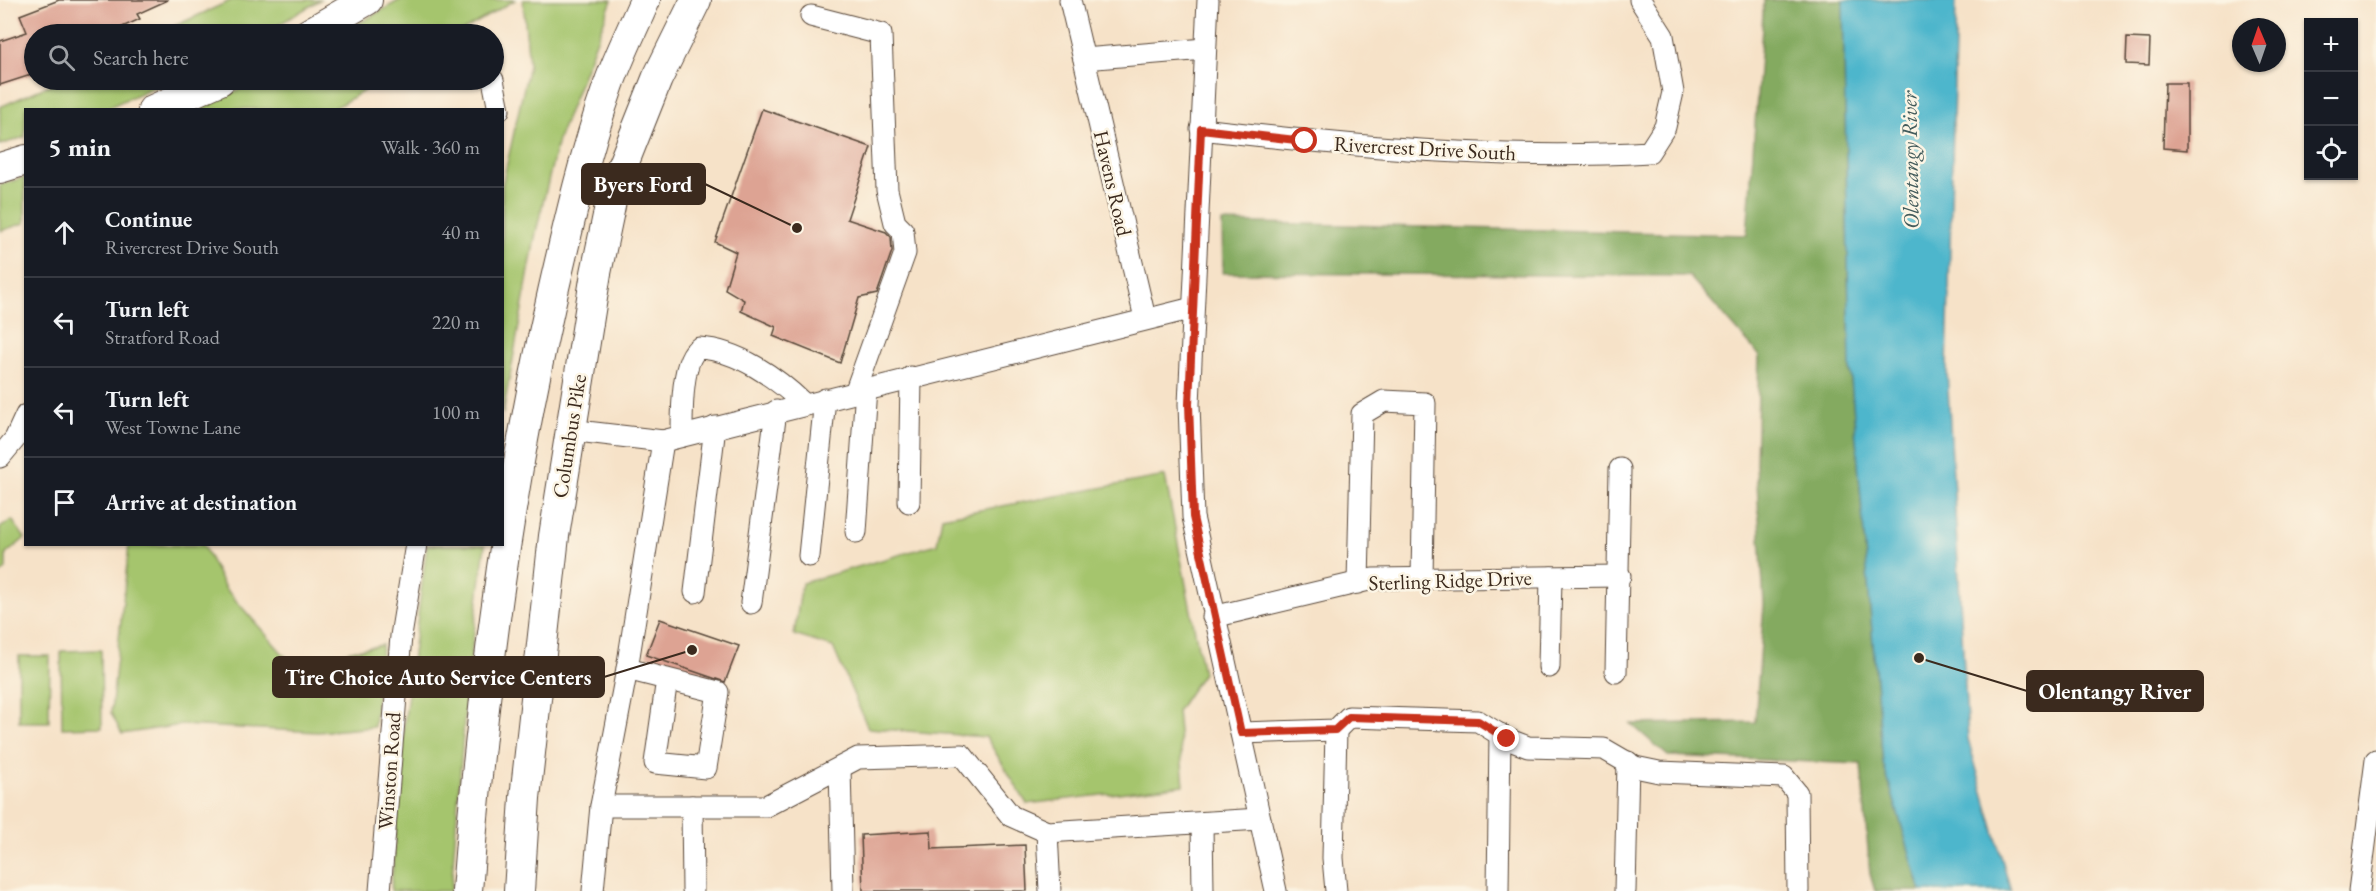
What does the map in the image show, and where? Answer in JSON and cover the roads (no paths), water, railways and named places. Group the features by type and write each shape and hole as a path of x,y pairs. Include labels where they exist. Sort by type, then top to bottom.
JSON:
{"highway":[{"path":"325,24 367,0"},
{"name":"Columbus Pike","path":"467,891 475,791 506,532 535,369 592,135 610,82 645,0"},
{"name":"Columbus Pike","path":"519,891 525,798 543,625 569,430 596,273 615,187 657,79 696,0"},
{"path":"157,108 198,90"},
{"path":"0,168 24,161"}],"street":[{"name":"Havens Road","path":"1070,0 1145,318"},
{"path":"1208,0 1189,404 1193,517 1276,891"},
{"name":"Rivercrest Drive South","path":"1201,129 1305,141 1505,153 1579,156 1649,152 1665,127 1673,92 1663,36 1640,0"},
{"path":"811,16 881,34 887,190 896,223 903,231 905,247 861,389 856,532"},
{"path":"1084,58 1205,49"},
{"path":"495,90 499,108"},
{"path":"569,430 672,438 1145,318 1193,308"},
{"path":"592,891 601,806 672,438 690,357 699,348 713,349 781,381 804,404"},
{"path":"909,502 911,377"},
{"path":"809,556 825,399"},
{"path":"1358,583 1362,414 1384,401 1425,403 1422,579"},
{"path":"751,603 776,411"},
{"path":"0,457 15,440 24,420"},
{"path":"695,592 715,427"},
{"path":"1616,672 1620,576 1620,469"},
{"name":"Winston Road","path":"380,891 401,636 416,546"},
{"name":"Sterling Ridge Drive","path":"1214,617 1373,579 1620,576"},
{"path":"1549,667 1551,577"},
{"path":"627,669 667,679 718,692 706,768 655,763 667,679"},
{"path":"1241,733 1335,730 1349,717 1478,721 1528,747 1604,749 1635,767 1659,772 1784,777 1797,793 1798,891"},
{"path":"1335,730 1333,858 1336,891"},
{"path":"1498,891 1500,734"},
{"path":"601,806 766,806 858,758 962,755 1011,816 1047,832 1260,819"},
{"path":"2359,891 2376,760"},
{"path":"1625,891 1628,762"},
{"path":"840,768 843,891"},
{"path":"692,806 693,891"},
{"path":"1202,824 1203,891"},
{"path":"1047,832 1050,891"}],"water":[{"path":"1843,0 1956,0 1947,371 1968,739 2011,891 1921,891 1883,763 1850,367"}],"place":[{"name":"Byers Ford","path":"797,228"},
{"name":"Tire Choice Auto Service Centers","path":"692,650"},
{"name":"Olentangy River","path":"1919,658"}]}
